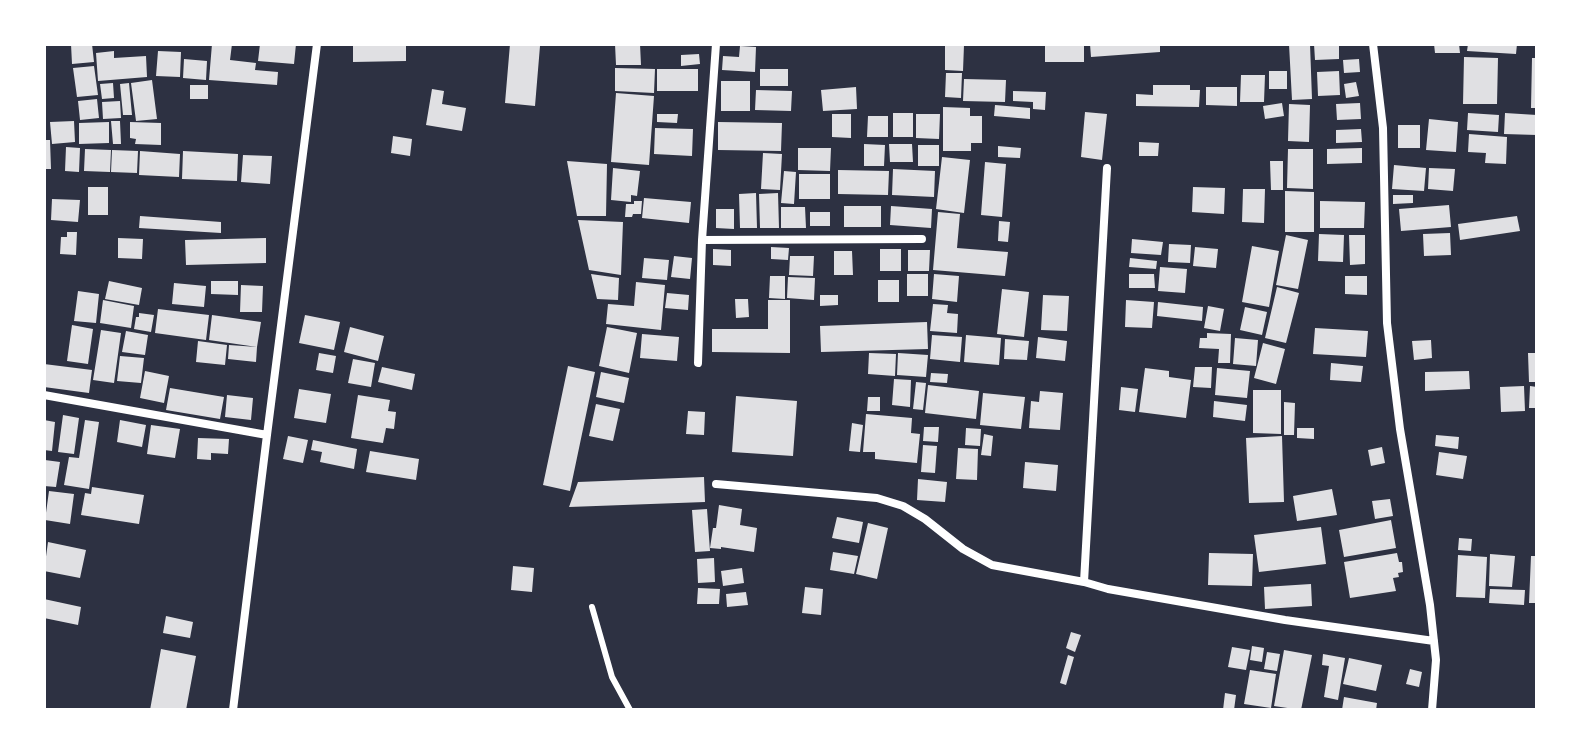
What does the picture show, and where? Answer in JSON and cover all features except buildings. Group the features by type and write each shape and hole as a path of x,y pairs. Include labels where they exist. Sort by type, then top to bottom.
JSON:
{"street":[{"path":"233,710 317,44"},
{"path":"698,363 702,240 716,44"},
{"path":"1373,44 1383,128 1387,323 1400,429 1430,605 1436,660 1432,710"},
{"path":"1084,582 1107,168"},
{"path":"702,240 922,239"},
{"path":"44,395 267,435"},
{"path":"716,484 877,498 903,506 963,549 992,565 1285,620 1434,641"}],"lane":[{"path":"592,607 612,677 630,710"}]}
